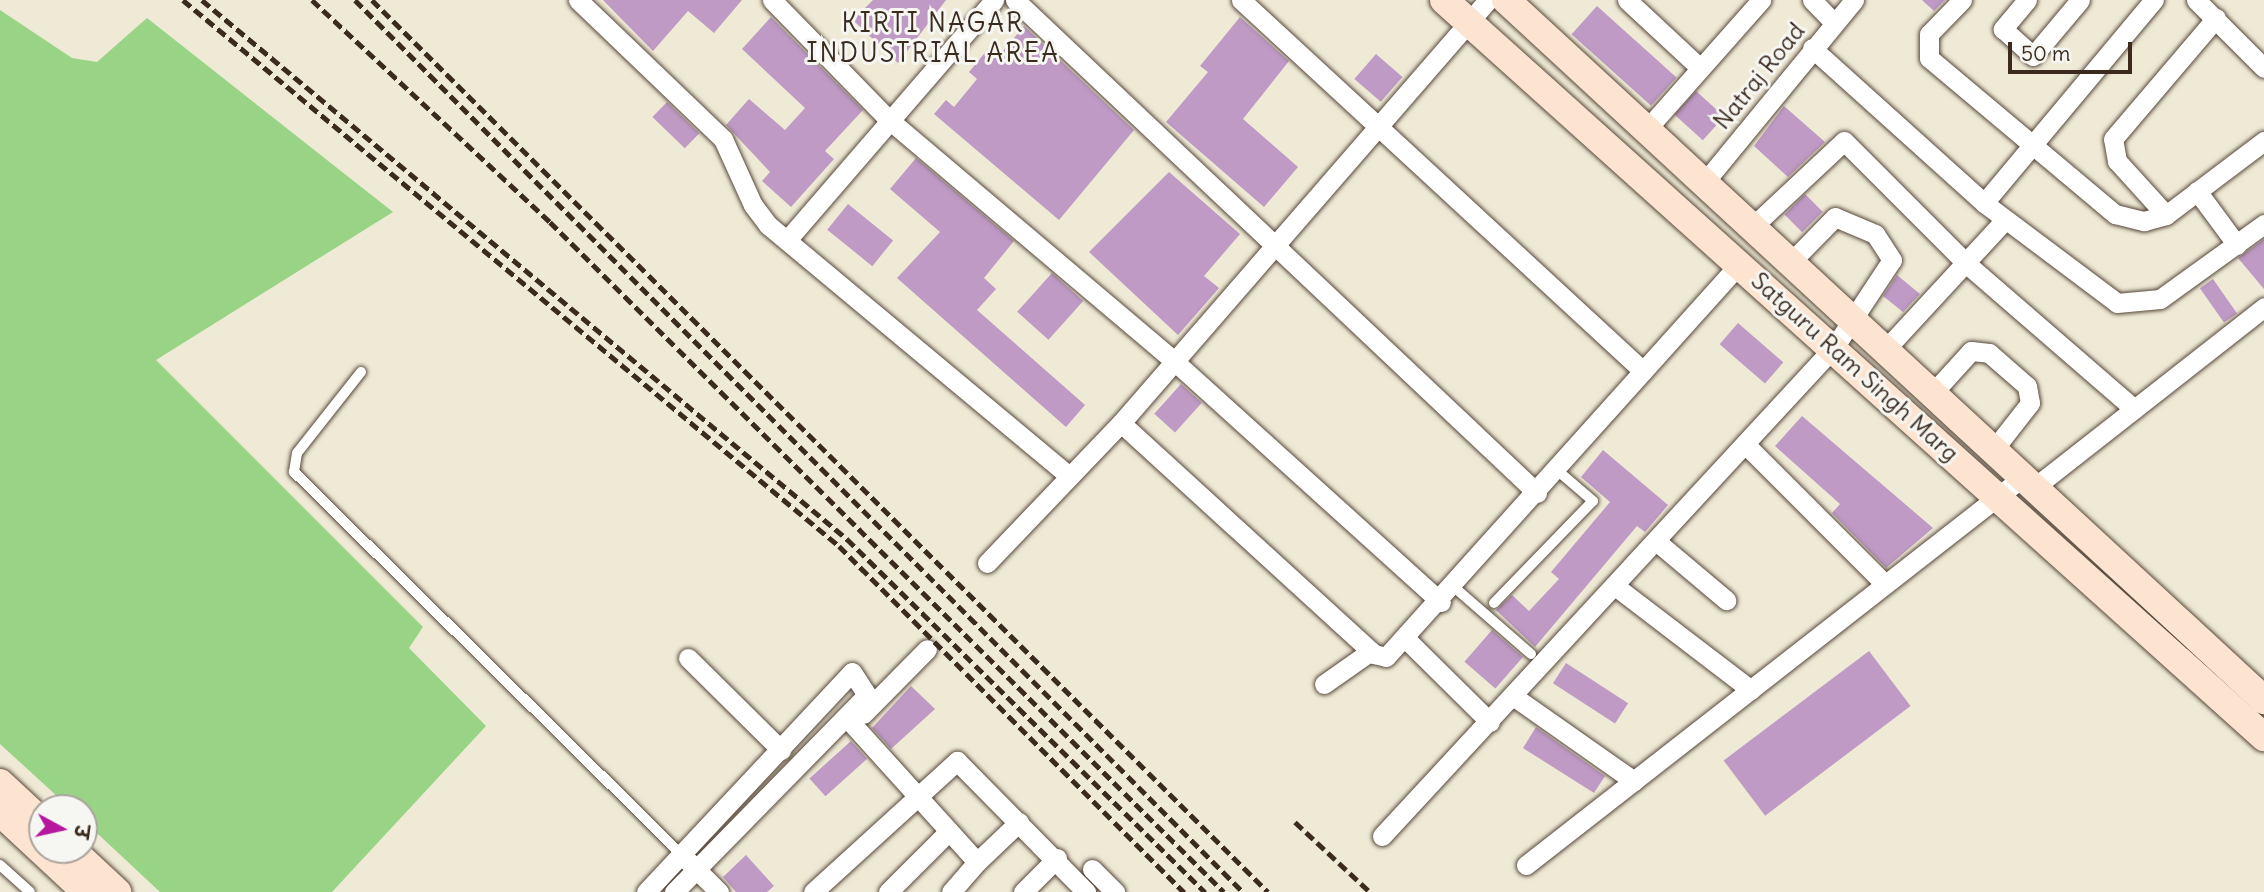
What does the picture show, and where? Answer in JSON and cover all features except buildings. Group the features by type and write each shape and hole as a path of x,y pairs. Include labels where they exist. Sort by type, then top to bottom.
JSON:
{"main road":[{"name":"Satguru Ram Singh Marg","path":"1444,0 1835,345 1997,497 2264,737"},
{"name":"Satguru Ram Singh Marg","path":"1506,0 2025,485 2264,700"},
{"path":"0,783 28,809"},
{"path":"0,812 86,892"},
{"path":"87,864 117,892"}],"street":[{"path":"578,0 723,139 752,205 786,240 1069,476"},
{"path":"772,0 888,119 1448,595"},
{"path":"786,240 888,119 994,0"},
{"path":"1015,0 1272,247 1537,493"},
{"path":"1241,0 1643,371"},
{"path":"987,563 1121,424 1377,124 1488,0"},
{"path":"1627,0 1698,65"},
{"path":"1646,130 1698,65 1760,0"},
{"path":"1812,0 1834,23"},
{"name":"Natraj Road","path":"1703,184 1854,0"},
{"path":"1962,0 1928,34 1929,58 2028,145 2115,214 2144,221 2166,215 2264,141"},
{"path":"2027,0 2003,29 2033,56 2080,0"},
{"path":"1984,203 2028,145 2154,0"},
{"path":"2196,0 2264,68"},
{"path":"2166,215 2118,161 2113,139 2216,18"},
{"path":"1812,48 1984,203 2117,303 2160,299 2264,224"},
{"path":"1751,228 1844,141 1968,265 2134,409"},
{"path":"2197,191 2236,245"},
{"path":"1382,836 1835,345 1892,260 1875,234 1835,217 1789,264"},
{"path":"1883,352 1968,265 2005,220"},
{"path":"1121,424 1371,651 1386,657 1448,595 1741,262"},
{"path":"1526,865 1997,497 2025,485 2134,409 2264,307"},
{"path":"1930,396 1972,351 1989,353 2027,386 2030,404 1991,453"},
{"path":"1745,444 1885,584"},
{"path":"1656,541 1726,600"},
{"path":"1615,586 1751,690"},
{"path":"1406,639 1490,722"},
{"path":"674,892 849,721 927,649"},
{"path":"1324,684 1371,651"},
{"path":"688,657 781,750"},
{"path":"646,892 852,672 869,691 849,721"},
{"path":"1513,696 1634,781"},
{"path":"849,721 977,862"},
{"path":"813,892 916,795 957,761 1057,858 1086,892"},
{"path":"951,892 977,862 1019,822"},
{"path":"888,892 949,831"},
{"path":"682,855 719,892"},
{"path":"1023,892 1057,858"},
{"path":"1092,869 1115,892"}],"lane":[{"path":"361,372 297,453 294,472 682,855"},
{"path":"1494,603 1593,502 1557,470"},
{"path":"1448,595 1531,653"},
{"path":"0,865 30,892"}],"green space":[{"path":"0,10 72,58 97,62 147,18 393,212 156,360 423,627 409,648 486,726 332,892 160,892 98,834 98,794 55,794 0,744"}],"railway":[{"path":"183,0 839,546 1184,892"},
{"path":"202,0 847,539 1205,892"},
{"path":"312,0 550,222 1224,892"},
{"path":"355,0 1243,892"},
{"path":"372,0 1268,892"},
{"path":"1295,822 1370,892"}],"district":[{"name":"KIRTI NAGAR INDUSTRIAL AREA","path":"933,38"}]}
